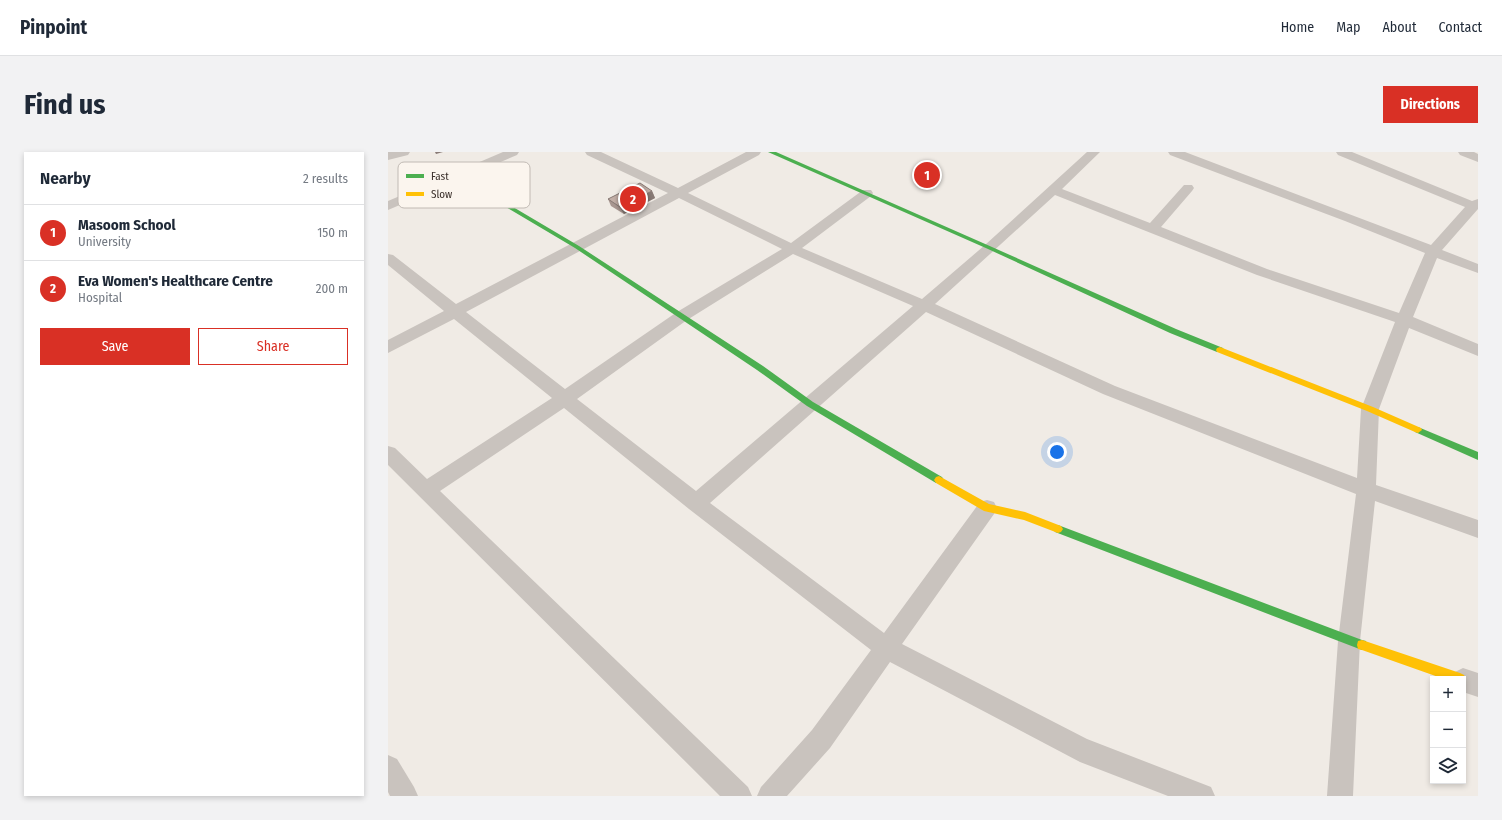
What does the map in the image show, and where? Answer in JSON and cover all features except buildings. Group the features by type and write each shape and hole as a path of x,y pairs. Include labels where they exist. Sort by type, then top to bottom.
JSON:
{"street":[{"path":"388,156 404,152"},
{"path":"490,162 513,152"},
{"path":"591,152 679,193 792,249 1109,390 1366,490 1478,529"},
{"path":"388,347 755,152"},
{"path":"771,152 867,193 1173,331 1370,410 1478,456"},
{"path":"1174,152 1271,187 1478,269"},
{"path":"1340,796 1349,641 1366,490 1370,410 1416,289 1433,251 1476,204 1342,152"},
{"path":"1464,152 1478,158"},
{"path":"696,503 990,248 1054,190 1091,153"},
{"path":"1152,229 1188,188"},
{"path":"1054,190 1262,272 1404,320 1478,350"},
{"path":"426,490 564,399 682,316 792,249 867,193"},
{"path":"388,206 398,202"},
{"path":"511,208 577,247 682,316 810,404 987,508 1025,516 1349,641 1453,676"},
{"path":"388,258 696,503 886,648 1080,749 1202,796"},
{"path":"388,453 739,796"},
{"path":"770,796 821,739 987,508"},
{"path":"1466,680 1478,685"},
{"path":"388,768 405,796"}],"traffic: fast":[{"path":"771,152 990,248 1173,331 1220,350"},
{"path":"511,208 577,247 760,368 810,404 939,480"},
{"path":"1418,430 1478,456"},
{"path":"1058,529 1362,645"}],"traffic: slow":[{"path":"1220,350 1370,409 1418,430"},
{"path":"939,480 987,508 1025,516 1058,529"},
{"path":"1362,645 1451,676"}],"place":[{"name":"Masoom School","path":"927,175"},
{"name":"Eva Women's Healthcare Centre","path":"633,199"}]}
